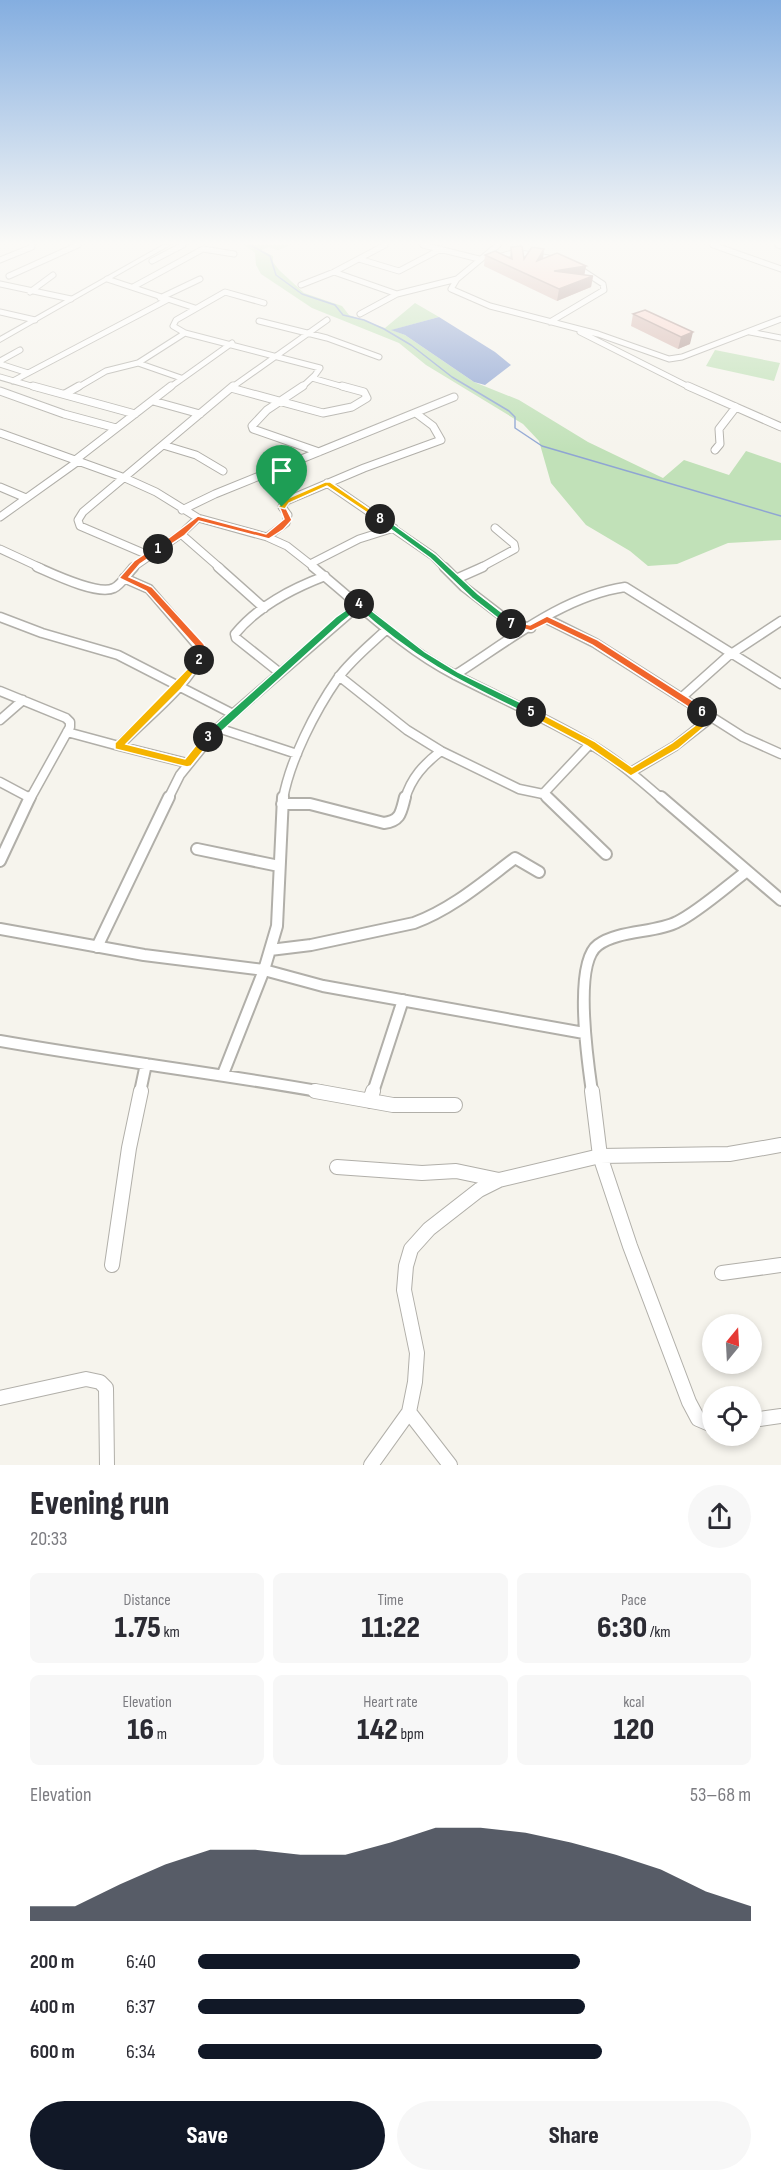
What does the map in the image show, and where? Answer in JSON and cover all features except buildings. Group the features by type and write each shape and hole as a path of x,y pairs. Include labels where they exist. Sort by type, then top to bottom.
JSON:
{"highway":[{"path":"0,340 46,313"}],"street":[{"path":"6,313 35,320"},
{"path":"13,381 143,313"},
{"path":"187,313 172,323 185,333 232,343 320,368 312,378 254,422 253,429 319,452"},
{"path":"518,313 598,334 669,358 682,357 781,320"},
{"path":"550,322 565,313"},
{"path":"148,555 80,526 78,520 83,512 231,388 327,320"},
{"path":"259,321 350,345 379,357"},
{"path":"576,329 607,347 781,427"},
{"path":"65,394 106,371 138,363 185,333"},
{"path":"750,333 781,338"},
{"path":"0,517 76,461 181,378 232,343"},
{"path":"0,362 20,350"},
{"path":"665,374 669,358"},
{"path":"0,362 28,373"},
{"path":"138,363 181,378"},
{"path":"0,377 135,414"},
{"path":"231,388 331,413 352,407 367,399 364,392 312,378"},
{"path":"0,391 64,414 116,428"},
{"path":"182,510 215,494 417,414 454,397"},
{"path":"153,401 200,414"},
{"path":"714,450 720,444 719,429 736,407"},
{"path":"267,537 280,529 288,520 282,507 286,501 441,440 432,426 417,414"},
{"path":"0,433 125,478 156,492 198,518 267,537 287,546 360,604 387,629 455,675 479,685 590,744 631,772 747,871 779,894"},
{"path":"163,445 196,455 223,471"},
{"path":"327,483 442,564 456,579 512,624 519,636"},
{"path":"0,487 26,498"},
{"path":"0,549 40,568 102,591 115,588 137,563 181,534 198,518"},
{"path":"310,564 359,539 394,528"},
{"path":"456,579 511,554 515,549 514,544 495,528"},
{"path":"181,534 264,608"},
{"path":"280,673 236,638 237,631 264,608 296,588 325,576"},
{"path":"118,746 138,723 178,687 201,658 203,652 149,589 124,578"},
{"path":"455,675 531,628 590,596 608,589 625,587 781,684"},
{"path":"97,947 154,825 187,763 233,714 360,604"},
{"path":"0,617 42,633 107,651 233,714"},
{"path":"547,619 595,643 761,747 781,754"},
{"path":"681,698 705,672 731,652 781,621"},
{"path":"512,624 531,628"},
{"path":"222,1074 264,970 277,926 282,804 287,777 319,709 339,676 387,629"},
{"path":"339,676 407,730 441,751 519,789 543,795 606,854"},
{"path":"0,691 66,718 70,722 68,732 4,844 0,861"},
{"path":"0,720 23,700"},
{"path":"631,772 675,746 712,717"},
{"path":"218,728 297,754"},
{"path":"68,732 187,763"},
{"path":"543,795 590,744"},
{"path":"282,804 310,804 384,823 393,822 399,818 408,789 425,763 441,751"},
{"path":"0,782 30,798"},
{"path":"197,849 279,866"},
{"path":"270,950 323,942 414,923 430,917 466,895 515,858 519,858 539,872"},
{"path":"702,1421 698,1419 689,1402 630,1246 600,1156 584,1033 585,972 590,956 597,945 627,934 676,923 747,871"},
{"path":"0,929 144,955 264,970 323,986 584,1033"},
{"path":"370,1101 403,1000"},
{"path":"0,1041 104,1060 222,1074 393,1105 455,1105"},
{"path":"112,1265 129,1148 146,1064"},
{"path":"371,1465 409,1412 415,1382 417,1353 404,1290 406,1266 411,1249 429,1228 479,1190 499,1180 600,1156 729,1154 781,1145"},
{"path":"337,1167 422,1173 456,1171 499,1180"},
{"path":"722,1273 781,1265"},
{"path":"0,1398 87,1378 100,1382 106,1388 107,1465"},
{"path":"409,1412 450,1465"},
{"path":"762,1419 781,1416"}],"green space":[{"path":"325,313 348,313 385,328 403,313 433,313 439,317 392,330 405,335 474,382 519,400 588,442 663,478 684,460 729,475 746,451 781,463 781,540 728,543 677,564 648,566 630,551 586,525 551,483 539,441 523,424 426,365 399,343"},
{"path":"715,350 780,363 774,381 706,366"}],"water":[{"path":"439,317 495,352 511,365 485,385 474,382 405,335 391,330"}],"waterway":[{"path":"342,313 384,329 411,345 452,377 509,411 515,417 515,428 542,446 781,516"}],"route":[{"path":"327,483 433,556 475,596 512,624 531,628 547,619 595,643 712,717 675,746 631,772 590,744 530,711 455,675 387,629 360,604 309,646 209,736 187,763 118,746 138,723 178,687 201,658 203,652 149,589 124,578 129,570 181,534 198,518 267,537 280,529 288,520 288,515 282,507 286,501 327,483"}]}
